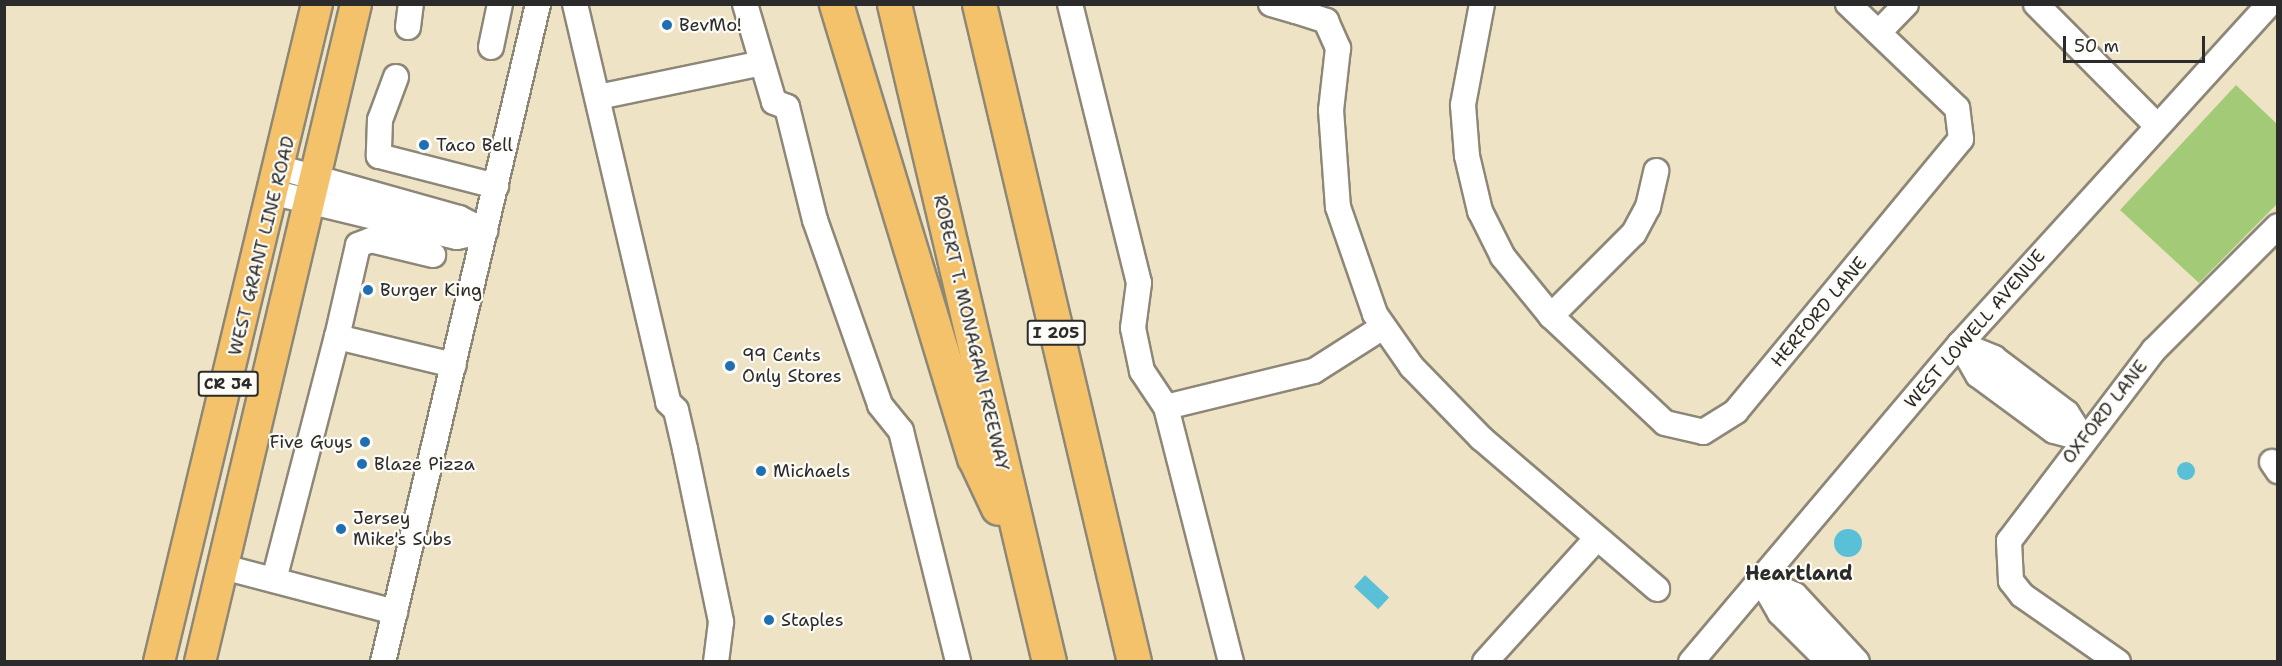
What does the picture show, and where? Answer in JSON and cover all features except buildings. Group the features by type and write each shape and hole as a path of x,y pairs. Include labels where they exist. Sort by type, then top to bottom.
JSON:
{"highway":[{"path":"836,4 975,457 1027,570"},
{"name":"ROBERT T. MONAGAN FREEWAY","path":"894,4 1049,662"},
{"name":"I 205","path":"980,9 1134,662"}],"main road":[{"name":"WEST GRANT LINE ROAD","path":"159,662 278,180 317,4"},
{"name":"WEST GRANT LINE ROAD","path":"200,662 314,189 356,4"}],"street":[{"path":"491,47 500,4"},
{"path":"383,662 538,4"},
{"path":"575,4 668,402 676,410 722,622 716,662"},
{"path":"745,4 774,102 787,107 815,220 880,405 901,430 958,662"},
{"path":"1070,4 1139,284 1133,328 1142,371 1166,407 1231,662"},
{"path":"1271,4 1297,8 1326,21 1338,48 1331,110 1338,207 1383,327 1412,367 1480,438 1657,589"},
{"name":"HERFORD LANE","path":"1482,4 1463,105 1467,156 1480,211 1503,257 1551,316 1678,430 1703,432 1736,411 1961,139 1957,108 1867,14"},
{"path":"1867,14 1906,4"},
{"path":"2036,4 2157,126"},
{"name":"WEST LOWELL AVENUE","path":"1691,662 1960,344 2269,4"},
{"path":"598,97 762,63"},
{"path":"396,77 380,120 379,156 496,186"},
{"path":"1551,316 1634,233 1648,207 1656,171"},
{"path":"278,180 314,189 457,237 485,231"},
{"name":"OXFORD LANE","path":"2118,662 2051,615 2011,581 2009,541 2083,439 2154,350 2277,226"},
{"path":"274,580 337,338 358,245 371,240 433,255"},
{"path":"1166,407 1314,371 1383,327"},
{"path":"337,338 454,365"},
{"path":"1960,344 1994,358 2067,413 2083,439"},
{"path":"1485,662 1597,538"},
{"path":"223,567 395,612"},
{"path":"1761,580 1780,613 1829,662"},
{"path":"1761,580 1795,595 1857,662"}],"green space":[{"path":"2236,85 2277,124 2277,204 2199,283 2120,210"}],"water":[{"path":"2182,462 2190,462 2195,467 2193,478 2182,480 2177,475 2177,467"},
{"path":"1848,529 1858,533 1862,543 1858,553 1848,557 1838,553 1834,543 1838,533"},
{"path":"1365,575 1389,598 1378,609 1354,587"}],"place":[{"name":"BevMo!","path":"667,25"},
{"name":"Taco Bell","path":"424,145"},
{"name":"Burger King","path":"368,290"},
{"name":"99 Cents Only Stores","path":"730,366"},
{"name":"Five Guys","path":"365,442"},
{"name":"Blaze Pizza","path":"362,464"},
{"name":"Michaels","path":"761,471"},
{"name":"Jersey Mike's Subs","path":"341,529"},
{"name":"Staples","path":"769,620"}],"district":[{"name":"Heartland","path":"1799,573"}]}
